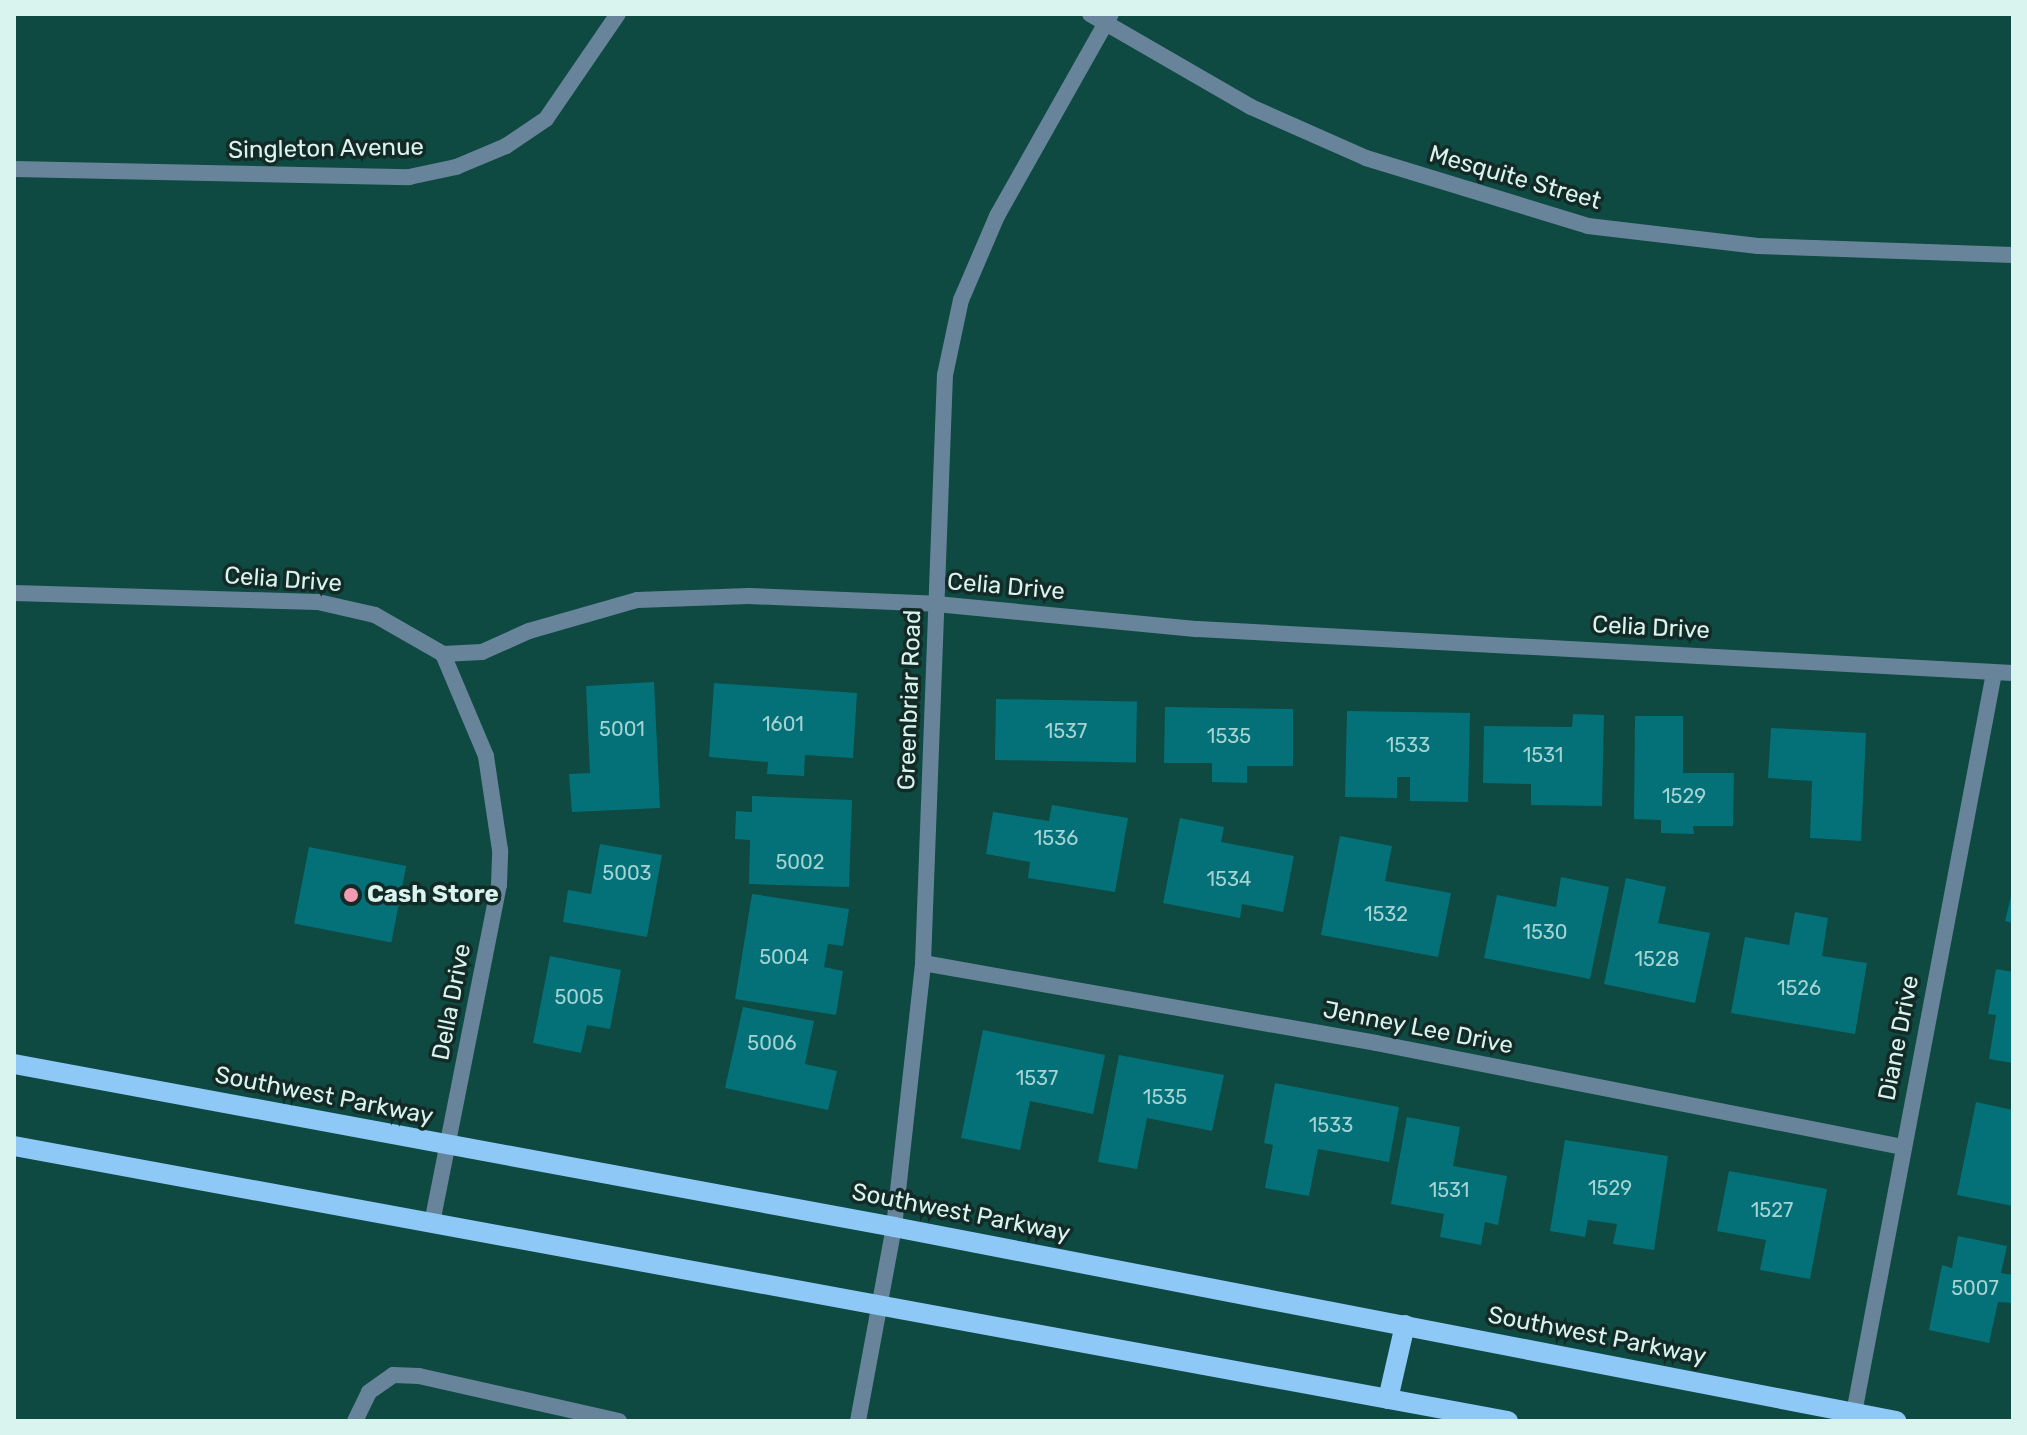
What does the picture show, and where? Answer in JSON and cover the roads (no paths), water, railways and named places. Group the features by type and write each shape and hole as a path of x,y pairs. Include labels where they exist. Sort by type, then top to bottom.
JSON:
{"main road":[{"name":"Southwest Parkway","path":"14,1064 894,1227 1896,1421"},
{"path":"14,1146 1508,1421"},
{"path":"1388,1399 1405,1325"}],"street":[{"name":"Singleton Avenue","path":"14,169 409,177 456,167 506,146 546,119 618,14"},
{"name":"Mesquite Street","path":"1090,14 1108,19 1251,107 1366,158 1588,226 1774,247 2013,255"},
{"name":"Greenbriar Road","path":"858,1421 894,1227 923,963 945,375 961,300 997,216 1108,19"},
{"name":"Celia Drive","path":"14,593 318,602 375,615 443,654 482,652 529,631 637,600 749,596 936,604 1198,629 2013,673"},
{"name":"Della Drive","path":"432,1223 499,885 500,850 486,756 443,654"},
{"name":"Diane Drive","path":"1854,1413 1994,673"},
{"name":"Jenney Lee Drive","path":"923,963 1376,1043 1902,1147"},
{"path":"355,1421 369,1392 393,1375 419,1376 619,1421"}],"place":[{"name":"Cash Store","path":"351,895"}]}
